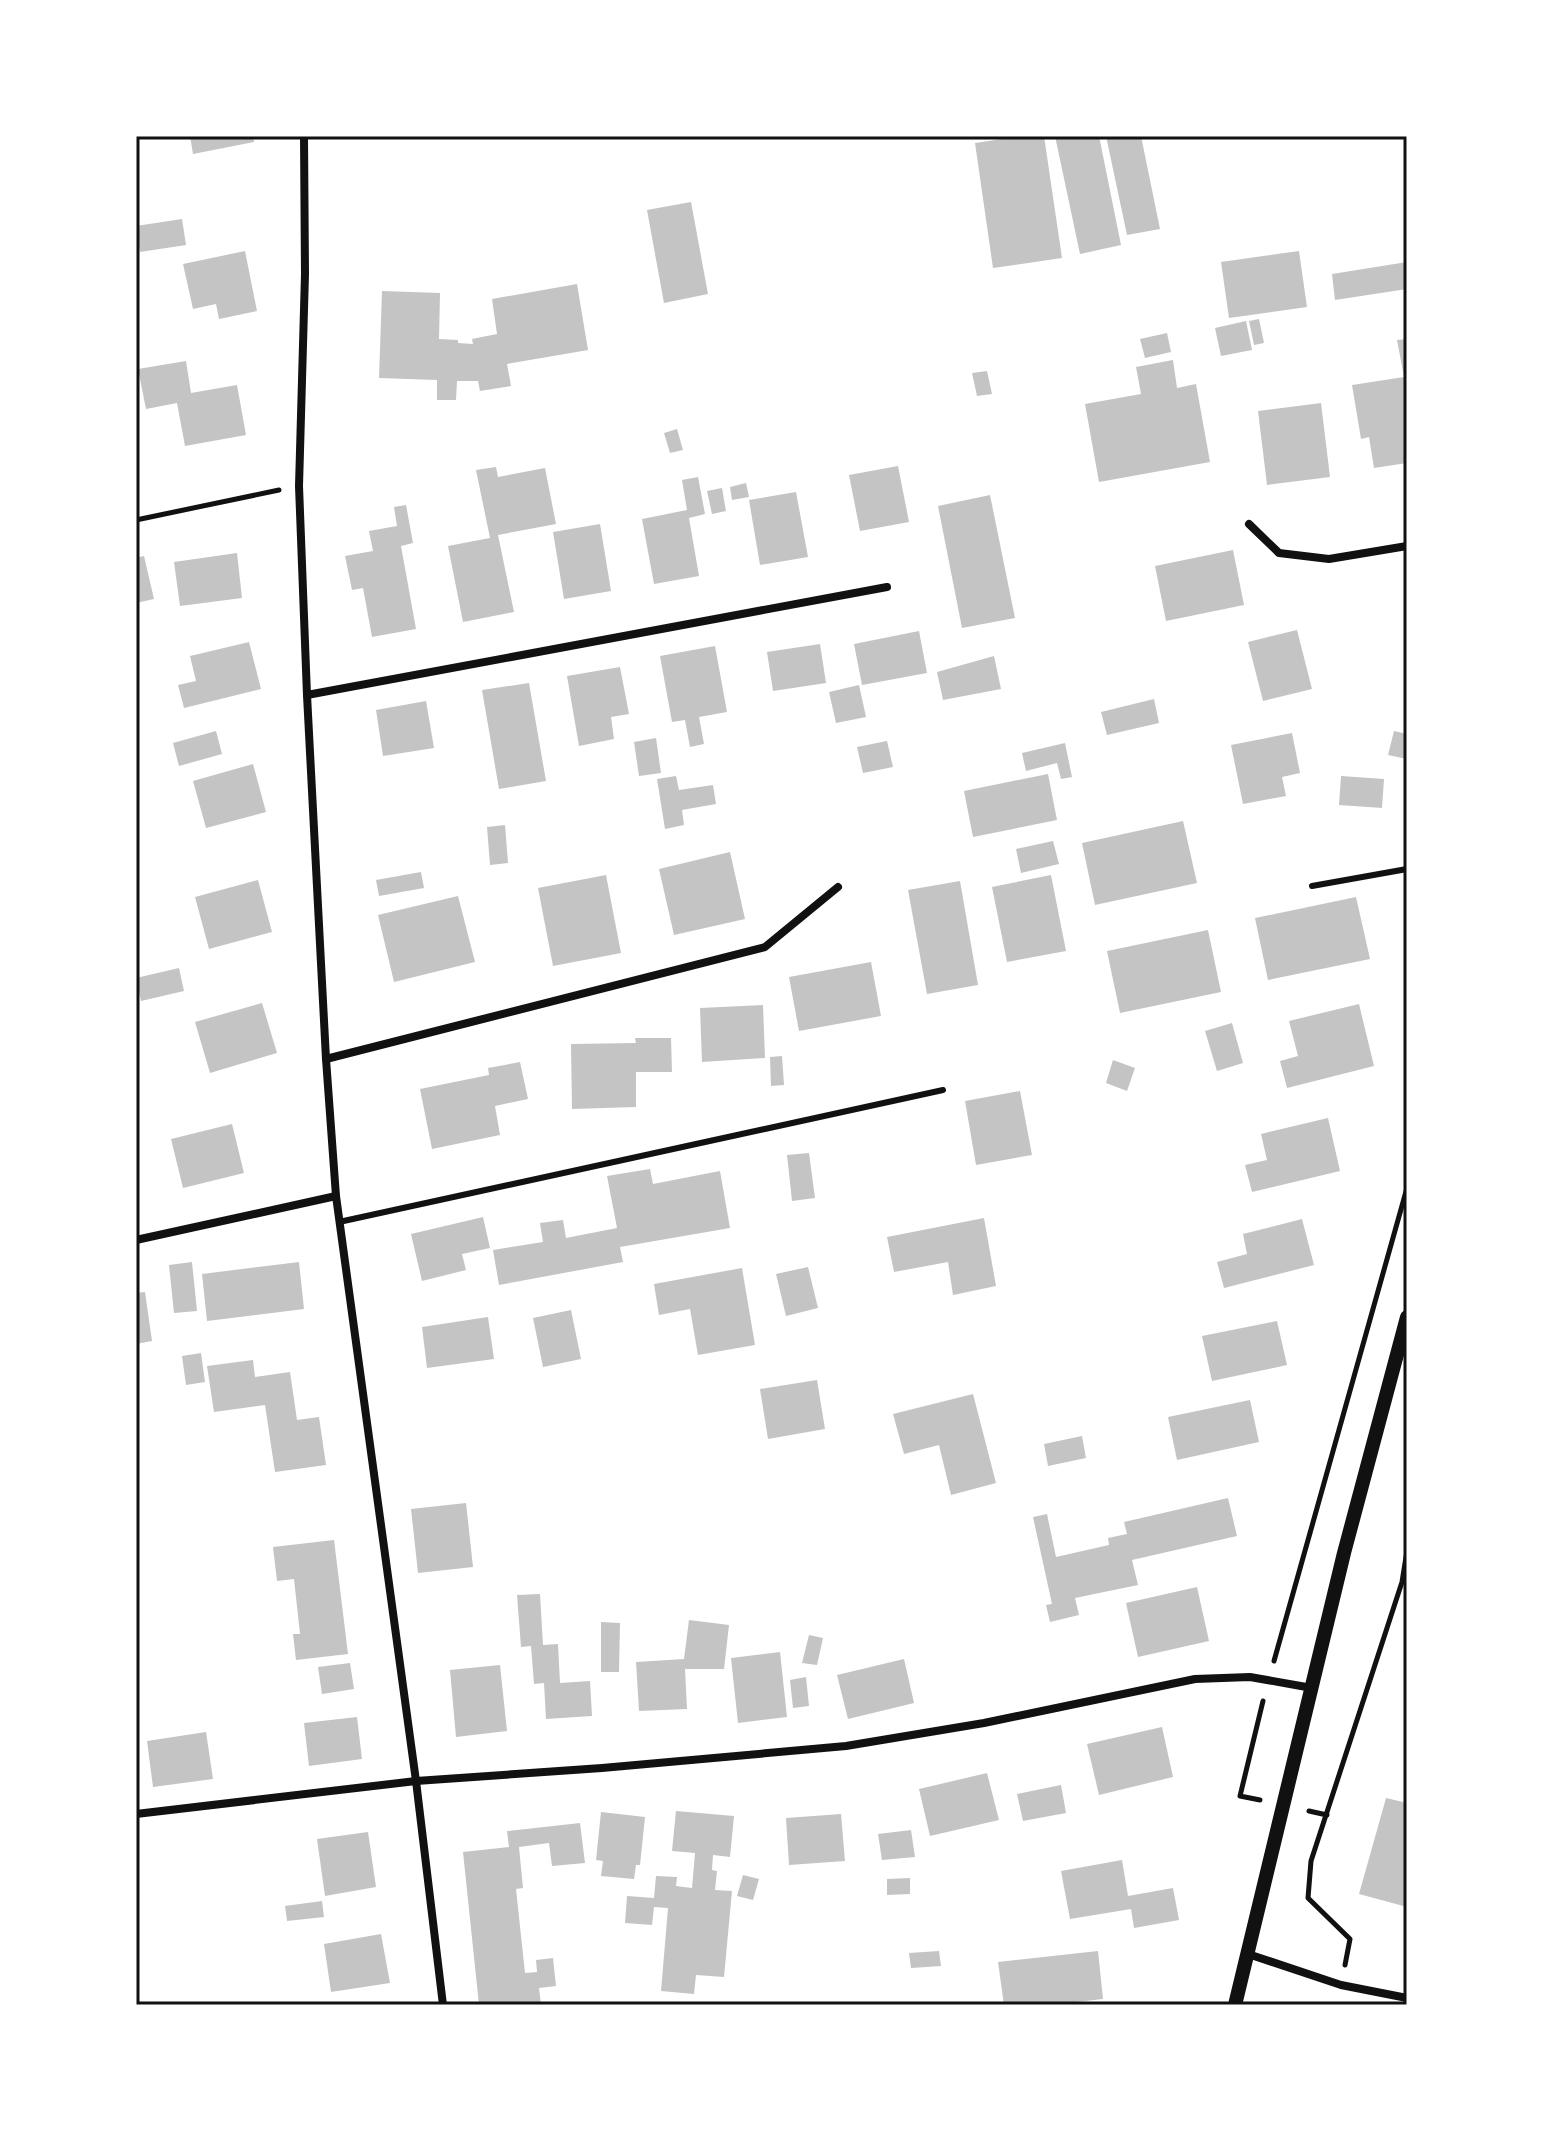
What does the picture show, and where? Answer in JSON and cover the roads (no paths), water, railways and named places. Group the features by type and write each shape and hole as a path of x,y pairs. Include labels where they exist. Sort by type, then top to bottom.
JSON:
{"street":[{"path":"304,136 305,274 299,486 307,695 336,1196 416,1781 443,2005"},
{"path":"1249,524 1279,553 1329,559 1407,546"},
{"path":"307,695 887,587"},
{"path":"326,1059 765,947 838,887"},
{"path":"136,1240 336,1196"},
{"path":"1235,2005 1344,1553 1407,1317"},
{"path":"136,1814 416,1781 846,1746 984,1723 1195,1679 1250,1677 1312,1688"},
{"path":"1248,1954 1341,1985 1407,1998"}],"lane":[{"path":"1312,886 1407,869"},
{"path":"339,1222 943,1090"}]}
